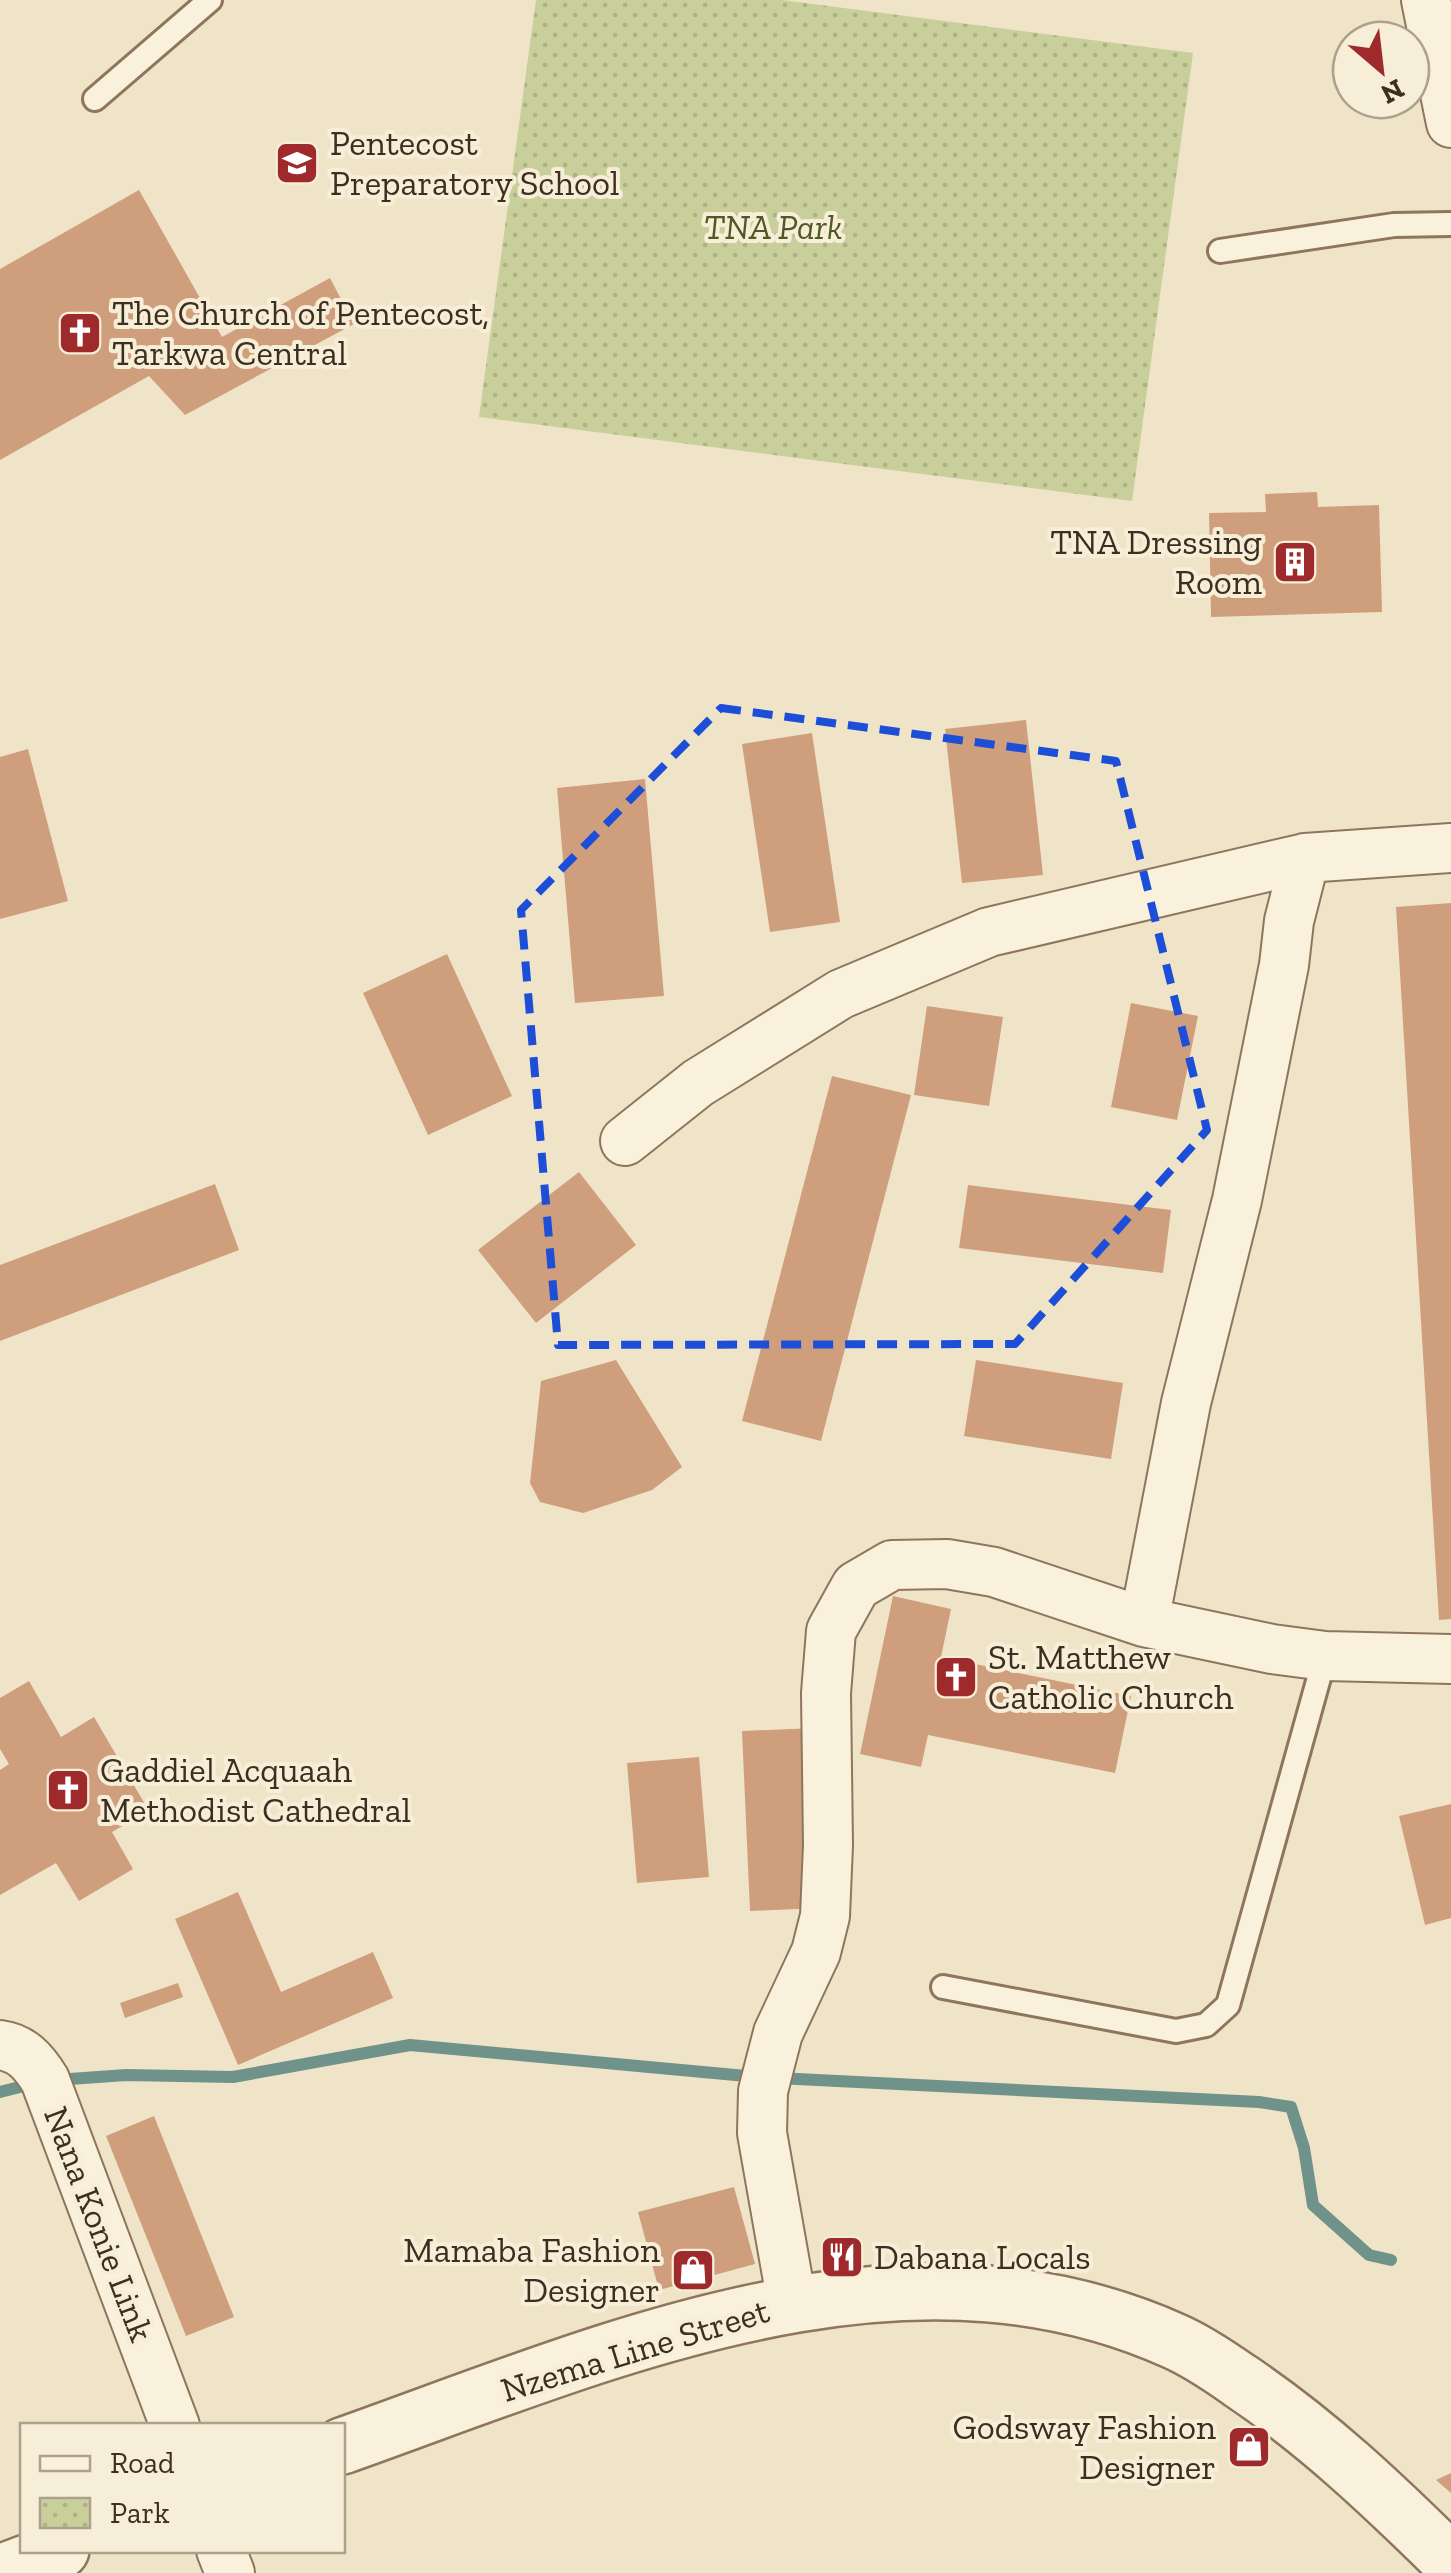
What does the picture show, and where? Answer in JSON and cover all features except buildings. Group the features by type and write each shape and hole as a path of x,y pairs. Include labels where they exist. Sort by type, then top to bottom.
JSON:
{"street":[{"path":"1426,0 1451,123"},
{"path":"625,1141 698,1083 841,994 989,932 1305,858 1451,848"},
{"path":"1144,1622 1186,1403 1237,1200 1284,965 1289,921 1305,858"},
{"path":"792,2303 762,2133 763,2091 778,2033 816,1952 825,1916 826,1693 831,1632 856,1586 892,1564 947,1564 994,1572 1144,1622 1325,1656 1451,1659"},
{"name":"Nana Konie Link","path":"0,2044 13,2046 33,2061 45,2080 173,2423"},
{"name":"Nzema Line Street","path":"345,2445 716,2319 792,2303 883,2293 998,2293 1070,2305 1175,2341 1276,2404 1331,2448 1451,2562"},
{"path":"0,2573 54,2553"}],"lane":[{"path":"95,99 210,0"},
{"path":"1220,251 1394,224 1451,224"},
{"path":"942,1988 1176,2031 1206,2025 1228,2006 1325,1656"}],"highlighted area":[{"path":"721,708 1116,761 1207,1130 1015,1344 558,1345 521,910"}],"green space":[{"name":"TNA Park","path":"536,0 782,0 1193,53 1132,501 479,417"}],"waterway":[{"path":"56,2080 126,2075 233,2077 410,2045 757,2077"},
{"path":"777,2078 1259,2102 1291,2107 1304,2148 1313,2205 1369,2255 1391,2260"},
{"path":"0,2092 36,2083"}],"place":[{"name":"Pentecost Preparatory School","path":"297,163"},
{"name":"The Church of Pentecost, Tarkwa Central","path":"80,333"},
{"name":"TNA Dressing Room","path":"1295,562"},
{"name":"St. Matthew Catholic Church","path":"956,1677"},
{"name":"Gaddiel Acquaah Methodist Cathedral","path":"68,1790"},
{"name":"Dabana Locals","path":"842,2257"},
{"name":"Mamaba Fashion Designer","path":"693,2270"},
{"name":"Godsway Fashion Designer","path":"1249,2447"}]}
